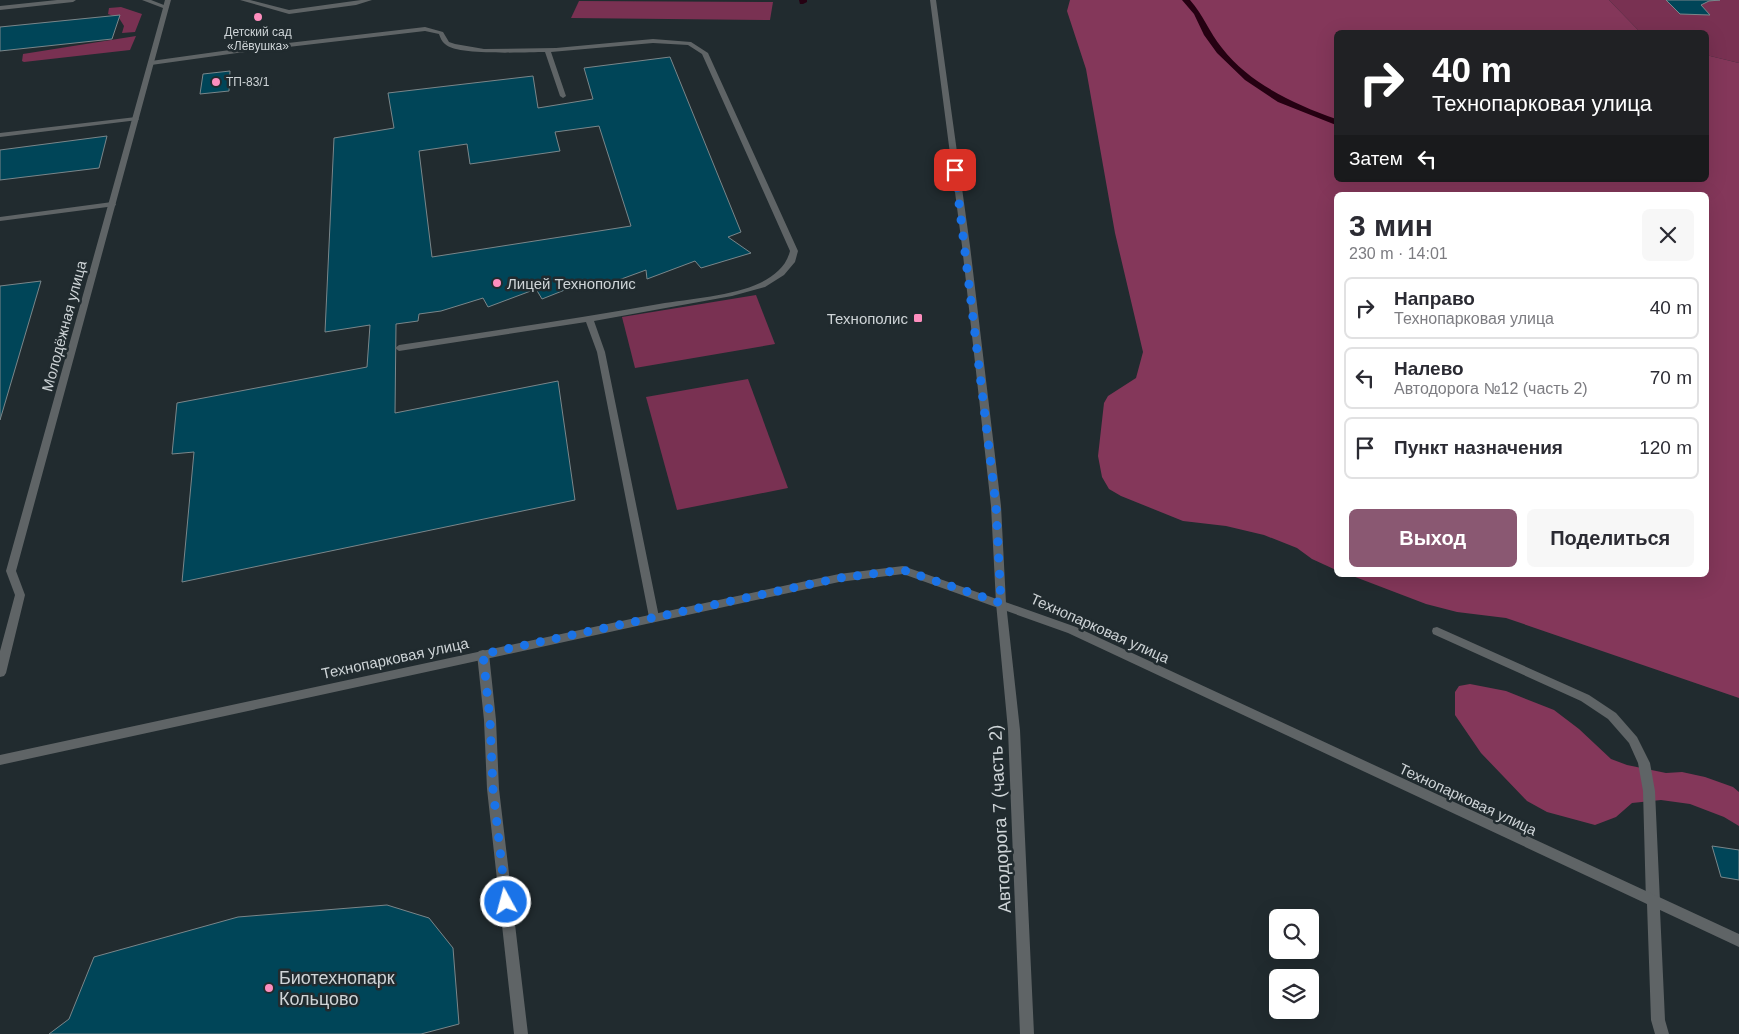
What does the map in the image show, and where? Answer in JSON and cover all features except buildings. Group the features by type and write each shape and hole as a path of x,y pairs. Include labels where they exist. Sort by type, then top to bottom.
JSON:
{"street":[{"path":"0,8 73,0"},
{"name":"Молодёжная улица","path":"0,673 20,595 11,571 167,4 145,0"},
{"path":"243,0 289,12 356,4 369,0"},
{"name":"Автодорога 7 (часть 2)","path":"933,0 966,246 995,499 1001,603 1014,730 1027,1034"},
{"path":"151,63 425,29 441,33 447,43 462,49 484,51 547,50 653,41 689,43 705,53 794,251 791,262 781,273 754,287 732,294 589,319 399,348"},
{"path":"547,50 563,96"},
{"path":"0,135 136,119"},
{"path":"0,219 112,204"},
{"path":"589,319 601,352 654,617"},
{"name":"Технопарковая улица","path":"0,760 839,578 903,570 1001,603 1072,630 1739,941"},
{"path":"1437,631 1585,698 1612,716 1633,740 1644,763 1649,790 1658,1020 1662,1034"},
{"path":"483,654 490,720 493,789 521,1034"}],"shaded area":[{"path":"1070,0 1609,0 1638,30 1334,30 1334,182 1709,182 1709,56 1739,63 1739,698 1506,618 1457,612 1426,604 1355,577 1709,577 1709,192 1334,192 1334,569 1312,559 1297,548 1264,535 1226,526 1183,521 1121,496 1109,489 1102,477 1098,456 1104,403 1108,396 1136,378 1143,352 1115,233 1086,69 1067,11"},
{"path":"1609,0 1739,0 1739,63 1709,56 1709,30 1638,30"},
{"path":"579,1 773,2 770,20 571,18"},
{"path":"121,7 142,14 135,32 122,33 124,26 119,18 108,14 109,8"},
{"path":"136,36 130,50 22,61 23,54"},
{"path":"756,295 775,344 635,368 622,317"},
{"path":"748,379 788,488 677,510 646,397"},
{"path":"1470,684 1506,691 1554,710 1579,729 1611,759 1627,765 1666,773 1682,772 1705,777 1733,787 1739,792 1739,826 1724,817 1690,804 1661,800 1632,803 1616,817 1595,825 1547,812 1527,801 1481,753 1455,715 1455,692 1459,686"}],"waterway":[{"path":"1186,0 1198,14 1207,33 1220,51 1248,79 1282,100 1334,121"}],"place":[{"name":"Детский сад «Лёвушка»","path":"258,17"},
{"name":"ТП-83/1","path":"216,82"},
{"name":"Лицей Технополис","path":"497,283"},
{"name":"Технополис","path":"918,318"},
{"name":"Биотехнопарк Кольцово","path":"269,988"}],"route":[{"path":"506,902 493,789 490,720 483,654 839,578 903,570 1001,603 996,506 968,264 955,170"}]}
